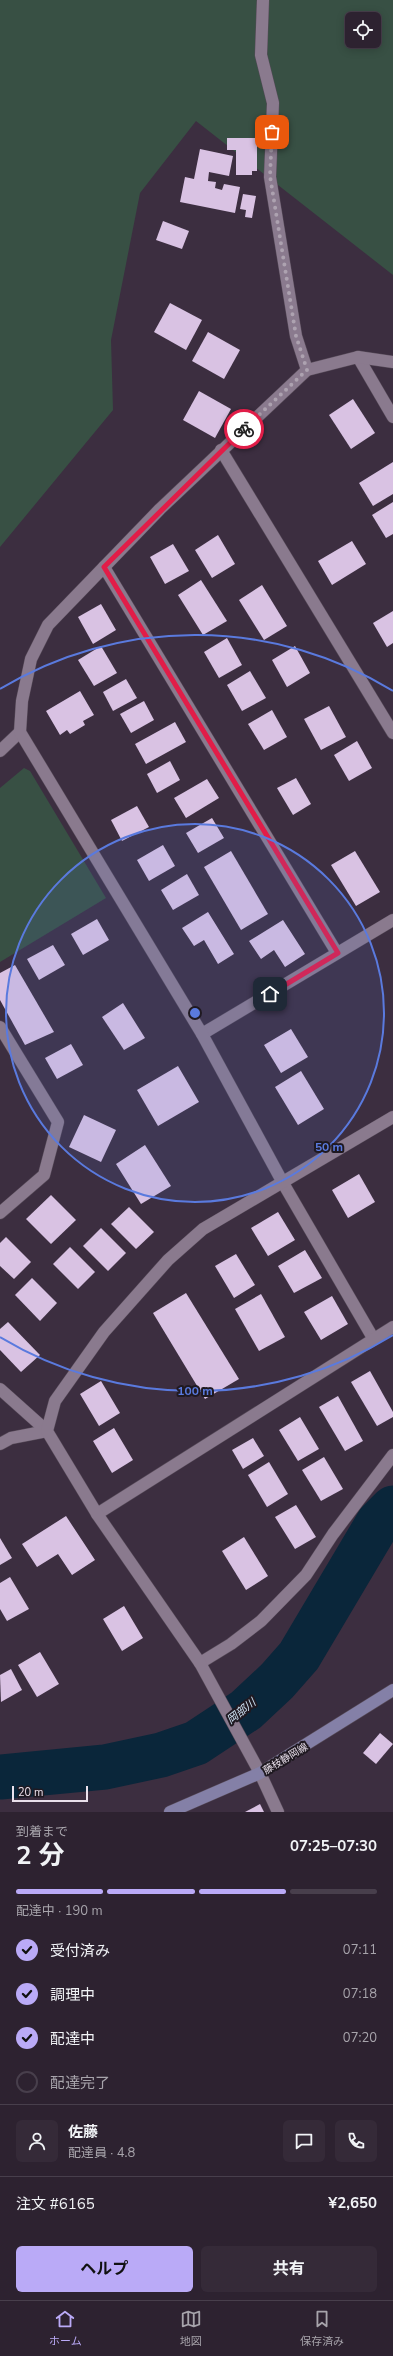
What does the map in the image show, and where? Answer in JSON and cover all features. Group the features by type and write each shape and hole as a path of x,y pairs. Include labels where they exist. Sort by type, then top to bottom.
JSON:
{"main road":[{"name":"藤枝静岡線","path":"170,1812 260,1773 393,1690"}],"street":[{"path":"263,0 261,55 273,103 270,176 296,336 307,370"},
{"path":"358,357 393,417"},
{"path":"373,1338 283,1183 202,1034 20,732 22,701 31,659 48,624 221,450 307,370 358,357 393,362"},
{"path":"221,450 393,733"},
{"path":"104,567 338,953"},
{"path":"0,751 20,732"},
{"path":"202,1034 393,920"},
{"path":"0,1026 58,1122 44,1175 0,1213"},
{"path":"47,1431 55,1401 99,1338 168,1260 203,1229 393,1117"},
{"path":"97,1514 393,1326"},
{"path":"0,1388 47,1431 97,1514 200,1663 247,1747 278,1812"},
{"path":"0,1444 11,1438 47,1431"},
{"path":"200,1663 231,1644 261,1621 306,1575 338,1528 393,1455"}],"green space":[{"path":"0,0 393,0 393,275 196,121 140,193 111,340 113,410 0,547"},
{"path":"24,768 30,771 106,898 0,962 0,788"}],"building":[{"path":"227,138 257,138 257,171 252,171 252,175 236,175 236,150 227,150"},
{"path":"200,149 233,156 229,176 209,172 208,181 216,182 215,188 222,190 224,184 240,187 235,213 180,202 185,177 194,179"},
{"path":"243,194 256,196 252,218 245,217 246,210 240,209"},
{"path":"163,221 189,231 182,249 156,240"},
{"path":"170,303 202,320 186,350 154,332"},
{"path":"208,332 240,350 224,379 192,361"},
{"path":"199,391 231,409 215,438 183,420"},
{"path":"353,399 375,433 351,449 329,415"},
{"path":"393,462 393,494 373,506 359,483"},
{"path":"393,502 393,534 386,538 372,515"},
{"path":"218,535 235,564 212,578 195,550"},
{"path":"352,541 366,564 332,585 318,561"},
{"path":"173,544 189,571 165,584 150,557"},
{"path":"201,580 227,621 203,635 178,595"},
{"path":"262,585 287,626 264,640 239,600"},
{"path":"101,604 116,630 93,644 78,617"},
{"path":"393,611 393,643 387,647 373,623"},
{"path":"227,638 242,665 219,678 204,652"},
{"path":"101,646 117,673 94,686 78,660"},
{"path":"295,646 310,673 287,687 272,660"},
{"path":"250,671 266,698 242,711 227,685"},
{"path":"126,679 137,698 113,711 103,692"},
{"path":"80,691 94,715 83,721 85,725 70,734 67,730 60,735 46,711"},
{"path":"144,701 154,720 131,733 120,714"},
{"path":"329,706 346,737 321,750 304,719"},
{"path":"272,710 287,737 264,750 248,724"},
{"path":"175,722 186,742 146,764 135,744"},
{"path":"357,741 372,768 349,781 334,755"},
{"path":"170,761 180,780 157,793 147,774"},
{"path":"296,778 311,804 293,815 277,788"},
{"path":"207,779 219,798 186,818 174,798"},
{"path":"137,806 149,827 122,841 111,820"},
{"path":"212,818 224,838 198,853 186,833"},
{"path":"163,845 175,866 149,881 137,860"},
{"path":"231,851 268,914 241,930 204,867"},
{"path":"355,851 380,892 356,906 331,865"},
{"path":"187,874 199,895 173,910 161,890"},
{"path":"208,912 234,954 218,964 204,940 194,946 182,928"},
{"path":"97,919 109,940 83,955 71,934"},
{"path":"283,920 305,954 285,967 274,950 261,959 249,941"},
{"path":"53,945 65,965 39,980 27,959"},
{"path":"15,965 54,1032 25,1045 0,1000 0,973"},
{"path":"123,1003 145,1038 124,1050 102,1017"},
{"path":"291,1029 308,1057 281,1073 264,1045"},
{"path":"71,1044 83,1065 57,1079 45,1058"},
{"path":"178,1066 199,1102 158,1126 137,1090"},
{"path":"301,1071 324,1109 298,1125 275,1087"},
{"path":"84,1115 116,1130 101,1162 69,1147"},
{"path":"145,1145 171,1186 141,1204 116,1164"},
{"path":"359,1174 375,1202 348,1218 332,1190"},
{"path":"51,1195 76,1220 51,1244 26,1219"},
{"path":"129,1207 154,1232 136,1249 111,1224"},
{"path":"278,1212 295,1240 268,1256 251,1228"},
{"path":"101,1228 126,1253 108,1271 83,1246"},
{"path":"6,1237 31,1262 14,1279 0,1266 0,1243"},
{"path":"70,1247 95,1272 78,1289 53,1264"},
{"path":"305,1250 322,1278 294,1293 278,1266"},
{"path":"236,1254 255,1285 234,1298 215,1266"},
{"path":"32,1278 57,1303 40,1321 15,1295"},
{"path":"186,1293 239,1379 205,1399 153,1313"},
{"path":"261,1294 285,1337 259,1351 235,1309"},
{"path":"332,1296 348,1324 321,1340 304,1312"},
{"path":"8,1322 40,1355 21,1372 0,1350 0,1329"},
{"path":"370,1371 393,1412 393,1417 377,1426 351,1382"},
{"path":"101,1381 120,1413 99,1426 80,1394"},
{"path":"338,1396 363,1441 345,1451 319,1407"},
{"path":"300,1417 319,1449 298,1461 279,1430"},
{"path":"114,1428 133,1460 112,1473 93,1441"},
{"path":"253,1438 264,1456 243,1469 232,1450"},
{"path":"324,1457 343,1489 321,1501 302,1470"},
{"path":"269,1462 288,1494 267,1507 248,1475"},
{"path":"296,1505 316,1537 295,1549 275,1517"},
{"path":"66,1516 95,1560 72,1575 58,1554 37,1567 22,1544"},
{"path":"244,1537 268,1576 246,1590 222,1551"},
{"path":"0,1538 12,1558 0,1565"},
{"path":"10,1577 29,1609 7,1621 0,1609 0,1583"},
{"path":"124,1606 143,1638 122,1651 103,1619"},
{"path":"40,1652 59,1684 37,1697 18,1665"},
{"path":"11,1669 22,1690 1,1702 0,1675"},
{"path":"380,1733 393,1744 376,1764 363,1753"},
{"path":"260,1804 264,1812 245,1812"}],"waterway":[{"name":"岡部川","path":"0,1777 105,1767 161,1755 196,1743 246,1710 277,1681 299,1656 378,1523 393,1508"}],"way so far":[{"path":"244,429 307,370 296,336 270,176 272,132"}],"route":[{"path":"244,429 160,509 104,567 338,953 270,994"}]}
